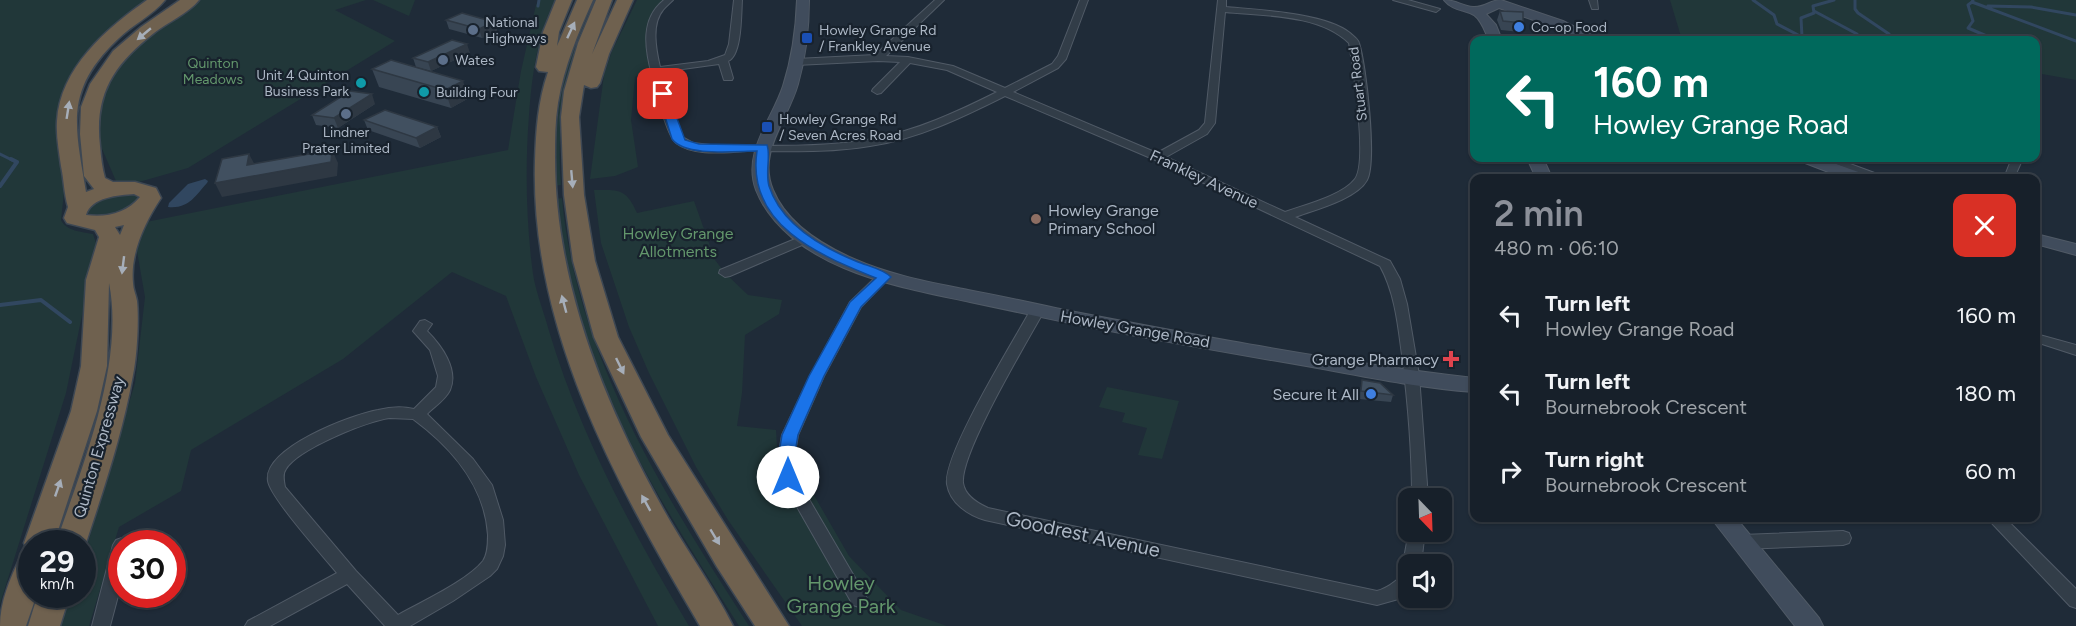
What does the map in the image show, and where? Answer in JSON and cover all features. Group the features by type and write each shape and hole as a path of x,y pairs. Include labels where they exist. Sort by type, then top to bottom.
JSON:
{"highway":[{"path":"78,206 66,119 73,89 87,64 111,37 157,0"},
{"path":"118,189 102,186 95,178 89,137 90,113 97,85 114,62 143,34 191,0"},
{"path":"564,0 551,32 543,83 546,119 547,213 555,270 578,354 618,451 687,577 717,626"},
{"path":"546,119 566,42 585,0"},
{"path":"604,0 586,43 573,91 570,117 574,195 584,261 606,337 654,437 728,558 773,626"},
{"path":"570,152 600,54 626,0"},
{"path":"135,188 149,192 151,198 141,209 112,220 96,223 83,222 75,218 78,206 101,194 118,189 135,188"},
{"name":"Quinton Expressway","path":"75,530 100,456 121,373 125,302 121,283 123,264 126,247 141,209"},
{"name":"Quinton Expressway","path":"43,530 84,411 94,366 98,280 110,237 104,226 96,223"},
{"path":"10,626 18,604"},
{"path":"44,626 50,608"}],"street":[{"path":"669,0 658,8 654,22 650,43 655,70 677,139 681,143 699,147 848,146 896,138 917,131 1004,92 1060,62 1084,0"},
{"path":"655,70 723,61 732,51 738,0"},
{"name":"Howley Grange Road","path":"802,0 797,58 786,98 763,147 760,168 763,186 774,208 805,239 831,256 884,277 1037,311 1413,378 1470,385"},
{"path":"880,55 940,0"},
{"path":"1396,0 1434,6 1451,1 1476,10 1489,26 1493,36"},
{"path":"1476,10 1496,4 1558,24 1585,36"},
{"path":"1496,4 1574,36"},
{"path":"1157,157 1203,132 1210,123 1221,5"},
{"name":"Stuart Road","path":"1221,5 1322,23 1343,31 1354,42 1365,140 1363,178 1349,189 1286,216"},
{"name":"Frankley Avenue","path":"797,58 880,55 950,68 1157,157 1364,253 1390,269 1413,378"},
{"path":"877,91 908,60"},
{"path":"723,61 728,78"},
{"path":"1803,162 1835,174"},
{"path":"1816,162 1848,174"},
{"path":"1836,162 1871,174"},
{"path":"2040,235 2076,245"},
{"path":"725,273 805,239"},
{"path":"2040,240 2076,250"},
{"path":"859,600 788,477 786,459 790,435 816,376 855,305 884,277"},
{"name":"Goodrest Avenue","path":"1037,311 973,429 954,472 954,483 969,507 985,514 1377,598 1398,591"},
{"path":"417,415 443,389 445,376 437,349 420,331 425,324"},
{"path":"2040,339 2076,350"},
{"path":"1413,378 1419,488"},
{"path":"393,413 417,415 459,453 480,478 497,527 497,552 490,566 476,578 396,626 349,575 278,489 275,476 278,466 295,452 342,428 372,416 393,413"},
{"path":"1726,522 1810,626"},
{"path":"1999,522 2076,600"},
{"path":"1742,542 1843,538"},
{"path":"254,626 349,575"},
{"path":"101,626 108,599"}],"green space":[{"path":"0,0 151,0 78,65 61,220 70,229 93,234 96,243 94,257 66,393 23,530 18,530 18,546 0,604"},
{"name":"Quinton Meadows","path":"197,0 366,0 335,10 395,41 188,168 139,182 116,181 99,142 101,104 118,64 151,30"},
{"path":"373,0 415,0 409,16"},
{"path":"540,0 555,0 540,41 529,115 527,195 534,281 562,370 592,446 628,519 689,626 658,626 579,475 536,377 506,296 452,272 343,359 191,450 181,491 119,527 118,530 108,530 108,563 96,603 96,530 92,530 135,383 145,297 137,251 146,222 508,150 521,71 536,5"},
{"path":"593,0 597,0 579,44 567,90 560,137 561,185 554,186 558,114 562,90 574,44"},
{"path":"637,0 666,0 658,5 650,21 648,40 650,68 635,77 631,120 638,167 615,176 590,179 604,75 612,51"},
{"path":"1670,0 2076,0 2076,80 2040,74 2040,36 1681,36"},
{"path":"594,190 621,192 629,199 637,213 694,201 715,260 725,273 748,295 782,300 779,314 745,335 742,393 737,426 776,430 779,481 800,471 849,556 901,610 947,626 802,626 728,520 696,467 649,373 629,327 601,243"},
{"path":"131,193 138,197 138,201 121,212 101,216 87,211 101,200"},
{"path":"562,198 571,256 585,313 605,369 657,475 717,577 749,626 739,626 690,549 644,470 605,388 588,346 568,276 555,199"},
{"path":"1107,387 1179,401 1162,459 1138,455 1147,428 1122,422 1125,413 1099,407"},
{"path":"65,608 94,608 89,626 59,626"}],"water":[{"path":"205,179 207,183 191,201 181,206 168,207 169,203 188,184"}],"building":[{"path":"1500,11 1523,12 1523,23 1503,21"},
{"path":"462,13 494,22 479,29 446,20"},
{"path":"452,40 467,44 428,62 413,58"},
{"path":"391,60 463,81 445,90 372,69"},
{"path":"350,91 372,94 334,118 312,115"},
{"path":"385,110 437,127 416,138 364,120"},
{"path":"332,150 331,162 215,183 222,159 249,154 247,165"},
{"path":"1362,380 1380,383 1393,395 1361,391"}],"waterway":[{"path":"538,6 539,0"},
{"path":"1753,0 1774,15 1777,24 1800,36"},
{"path":"1802,36 1801,18 1814,13 1813,6 1834,0"},
{"path":"1855,0 1855,9 1858,13 1889,34"},
{"path":"1972,2 2076,41"},
{"path":"1972,2 1968,5 1973,21 1968,28 1987,36"},
{"path":"1988,6 2031,7 2076,15"},
{"path":"1814,11 1857,34"},
{"path":"0,154 14,161"},
{"path":"0,186 17,162 11,159"},
{"path":"0,305 41,300 70,322"}],"place":[{"name":"Co-op Food","path":"1519,27"},
{"name":"National Highways","path":"473,30"},
{"name":"Howley Grange Rd / Frankley Avenue","path":"807,38"},
{"name":"Wates","path":"443,60"},
{"name":"Unit 4 Quinton Business Park","path":"361,83"},
{"name":"Building Four","path":"424,92"},
{"name":"Lindner Prater Limited","path":"346,114"},
{"name":"Howley Grange Rd / Seven Acres Road","path":"767,127"},
{"name":"Howley Grange Primary School","path":"1036,219"},
{"name":"Grange Pharmacy","path":"1451,359"},
{"name":"Secure It All","path":"1371,394"}],"route":[{"path":"663,94 677,139 681,143 699,147 763,147 760,176 763,186 774,208 788,224 805,239 831,256 884,277 855,305 816,376 790,435 786,459 788,477"}],"park label":[{"name":"Howley Grange Allotments","path":"678,242"},
{"name":"Howley Grange Park","path":"841,594"}]}
